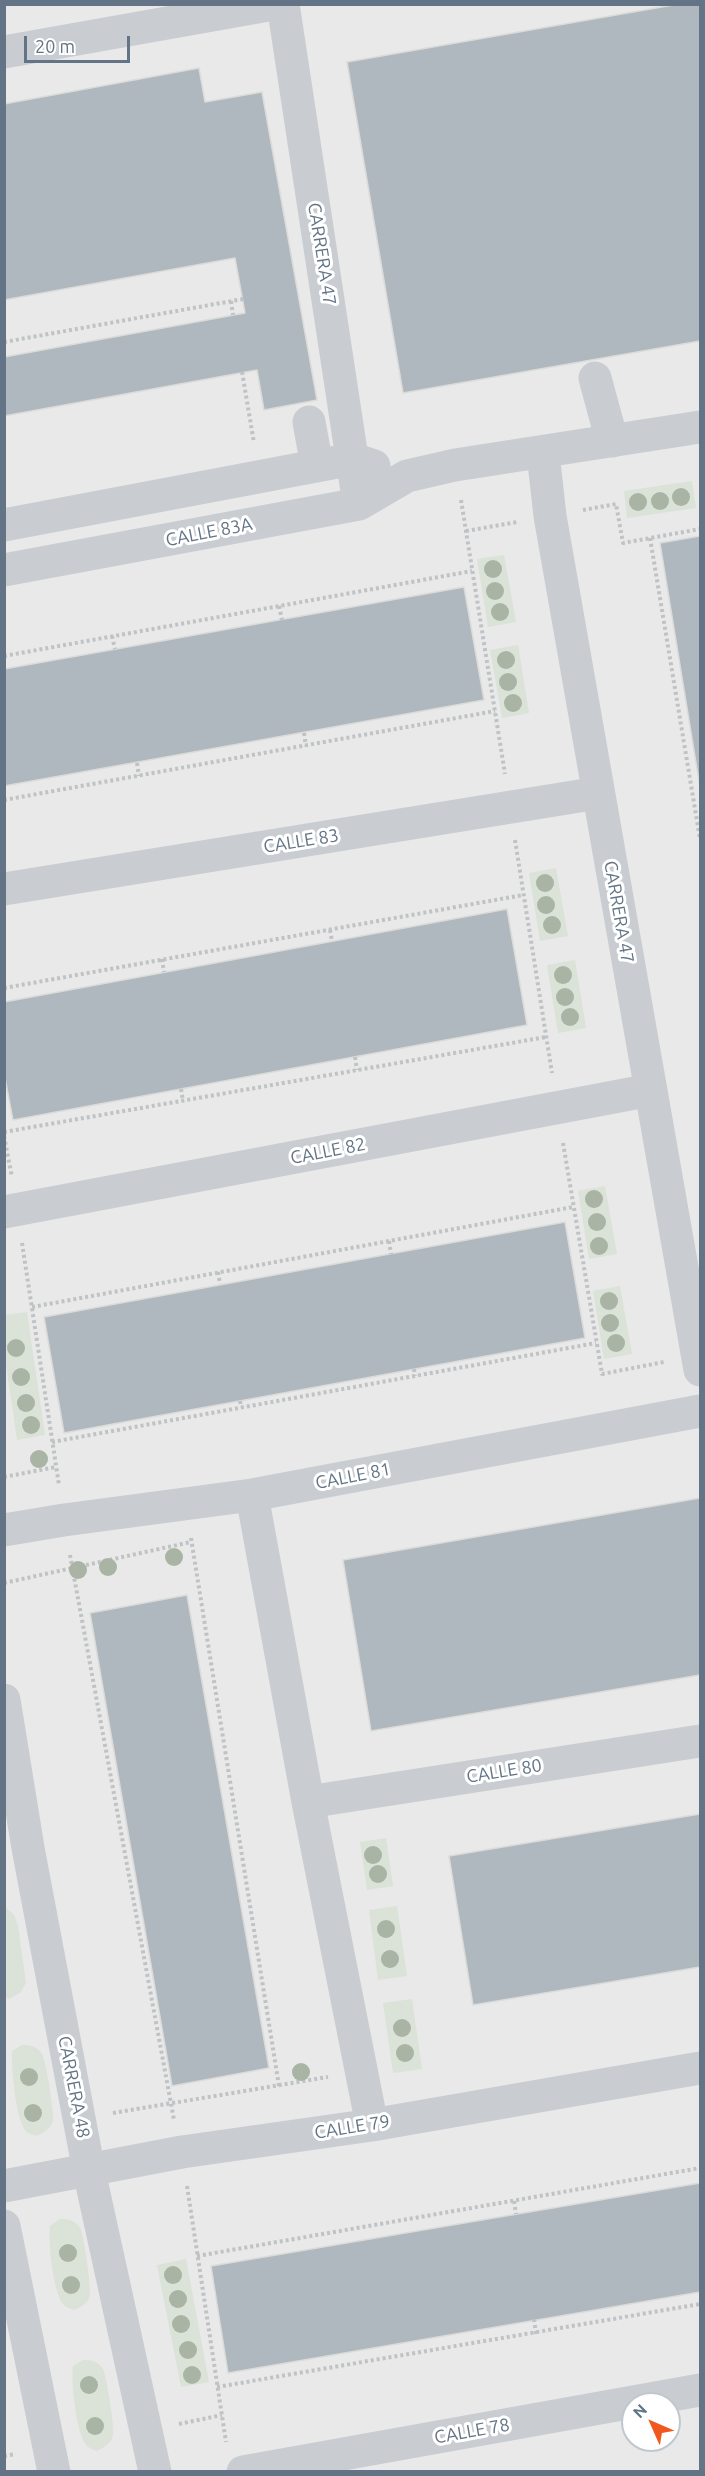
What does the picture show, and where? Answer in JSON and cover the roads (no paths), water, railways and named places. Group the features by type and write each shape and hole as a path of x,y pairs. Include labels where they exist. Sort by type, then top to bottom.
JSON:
{"street":[{"path":"4,52 207,11 274,4"},
{"name":"CARRERA 47","path":"283,4 359,504"},
{"path":"595,378 612,441"},
{"path":"309,422 317,466"},
{"name":"CALLE 83A","path":"4,570 359,504 407,476 455,465 700,427"},
{"name":"CARRERA 47","path":"543,453 550,516 699,1363"},
{"path":"4,525 353,459 407,476"},
{"name":"CALLE 83","path":"4,890 598,793"},
{"name":"CALLE 82","path":"11,1211 651,1090"},
{"name":"CALLE 81","path":"4,1530 252,1495 700,1411"},
{"path":"252,1495 308,1802 372,2125"},
{"name":"CARRERA 48","path":"4,1700 16,1850 81,2119 89,2171 155,2472"},
{"name":"CALLE 80","path":"308,1802 700,1741"},
{"name":"CALLE 79","path":"4,2186 182,2152 372,2125 700,2068"},
{"path":"4,2226 54,2472"},
{"name":"CALLE 78","path":"235,2460 700,2390"}]}
